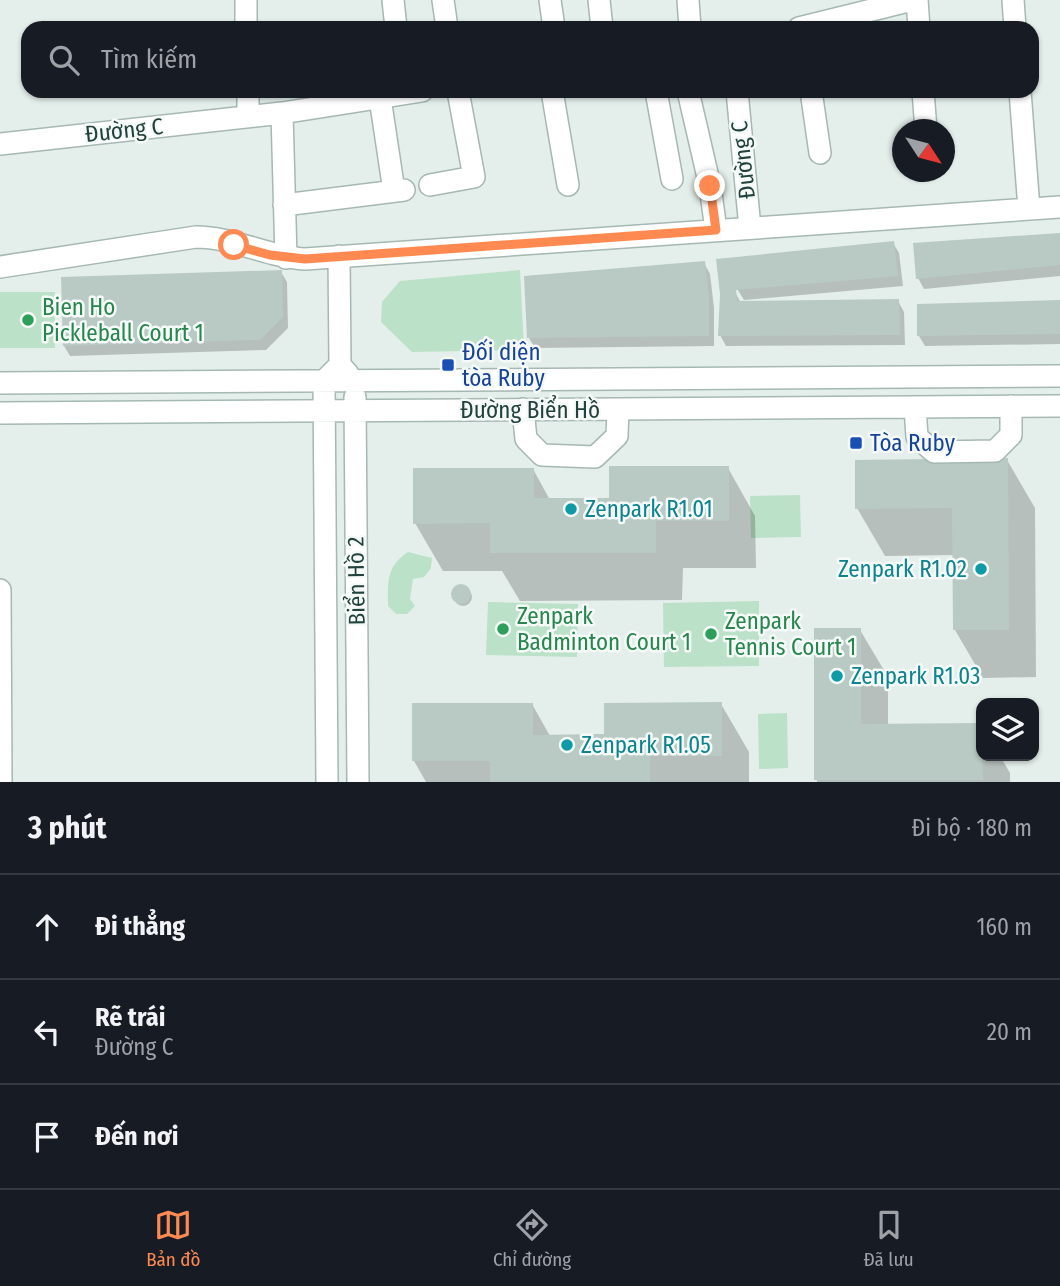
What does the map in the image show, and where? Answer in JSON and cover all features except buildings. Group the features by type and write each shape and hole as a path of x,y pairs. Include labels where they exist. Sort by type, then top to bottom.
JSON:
{"street":[{"path":"246,0 246,21"},
{"path":"393,0 395,21"},
{"path":"443,0 446,21"},
{"path":"550,0 553,21"},
{"path":"599,0 601,21"},
{"path":"688,0 690,21"},
{"path":"812,21 829,10 912,0"},
{"path":"917,0 918,21"},
{"path":"1013,0 1014,21"},
{"path":"248,98 248,117"},
{"name":"Đường C","path":"0,144 282,113 369,98"},
{"path":"285,205 399,191 392,98"},
{"path":"430,185 474,177 459,98"},
{"path":"553,98 568,185"},
{"path":"657,98 672,179"},
{"name":"Đường C","path":"690,98 710,186 716,230"},
{"name":"Đường C","path":"738,98 750,228"},
{"path":"812,98 820,153"},
{"path":"924,98 925,119"},
{"path":"1021,98 1029,209"},
{"path":"282,113 286,258"},
{"path":"0,267 196,237 286,258 1060,207"},
{"path":"339,256 340,365 355,381"},
{"path":"324,381 340,365"},
{"name":"Đường Biển Hồ","path":"0,383 1060,376"},
{"name":"Biển Hồ 2","path":"324,381 327,782"},
{"name":"Biển Hồ 2","path":"355,381 358,782"},
{"name":"Đường Biển Hồ","path":"0,413 1060,406"},
{"path":"915,407 917,437 934,452 995,451 1011,435 1011,407"},
{"path":"523,409 526,439 542,455 595,457 617,436 618,409"},
{"path":"0,590 2,782"}],"green space":[{"path":"520,270 524,350 412,352 381,322 382,302 400,281"},
{"name":"Bien Ho Pickleball Court 1","path":"0,292 55,292 55,348 0,348"},
{"path":"800,495 801,537 751,538 750,496"},
{"path":"408,552 432,558 431,568 424,577 413,579 410,599 415,606 407,614 396,614 388,606 390,575 396,563"},
{"name":"Zenpark Tennis Court 1","path":"759,601 759,666 664,667 663,603"},
{"path":"488,602 578,604 577,657 486,655"},
{"path":"787,713 788,768 759,769 758,714"}],"place":[{"name":"Bien Ho Pickleball Court 1","path":"28,320"},
{"name":"Đối diện tòa Ruby","path":"448,365"},
{"name":"Tòa Ruby","path":"856,443"},
{"name":"Zenpark R1.01","path":"571,509"},
{"name":"Zenpark R1.02","path":"981,569"},
{"name":"Zenpark Badminton Court 1","path":"503,629"},
{"name":"Zenpark Tennis Court 1","path":"711,634"},
{"name":"Zenpark R1.03","path":"837,676"},
{"name":"Zenpark R1.05","path":"567,745"}],"route":[{"path":"234,245 270,255 305,259 716,230 710,186"}]}
